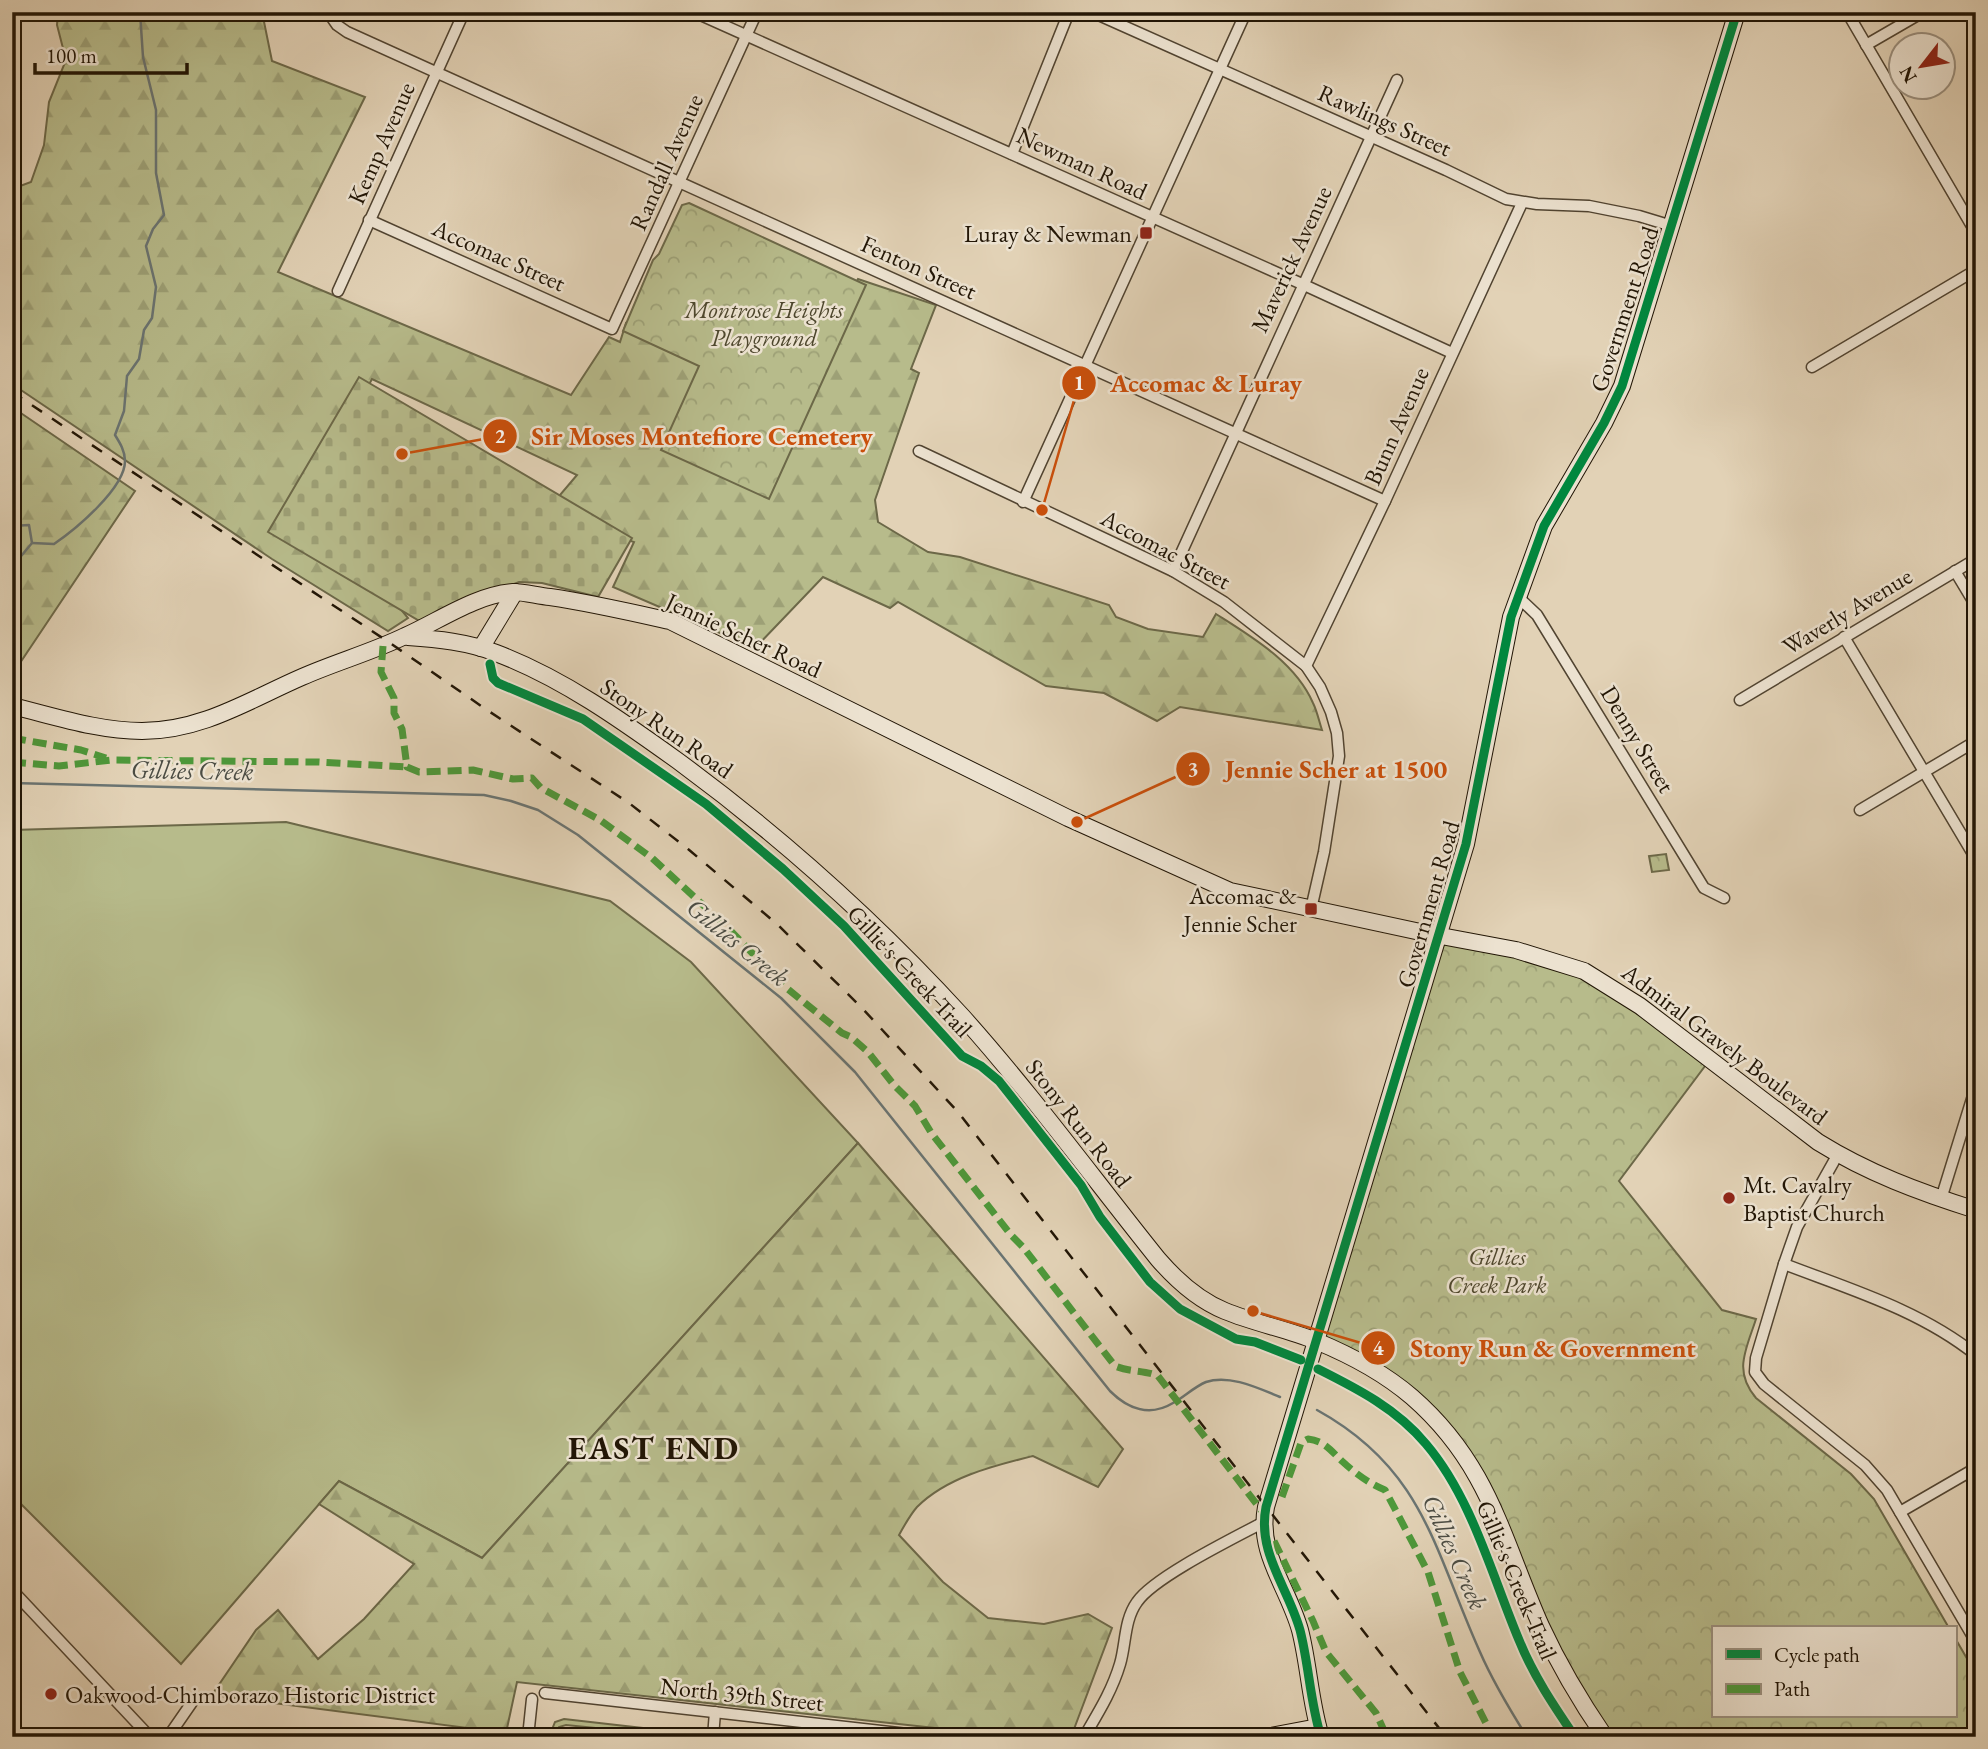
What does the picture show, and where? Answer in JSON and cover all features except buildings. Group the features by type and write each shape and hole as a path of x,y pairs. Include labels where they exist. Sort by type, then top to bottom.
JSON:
{"street":[{"name":"Fenton Street","path":"328,12 337,25 347,32 1385,501"},
{"name":"Kemp Avenue","path":"338,291 464,12"},
{"name":"Newman Road","path":"694,12 1452,353"},
{"name":"Randall Avenue","path":"612,330 757,12"},
{"path":"1012,154 1069,12"},
{"name":"Rawlings Street","path":"1092,12 1506,199 1522,203 1590,206 1672,226"},
{"path":"1023,502 1245,12"},
{"name":"Government Road","path":"1320,1732 1300,1631 1266,1549 1264,1522 1466,844 1504,648 1518,597 1544,526 1604,423 1622,386 1737,12"},
{"path":"1847,12 1976,233"},
{"path":"1866,45 1923,12"},
{"name":"Maverick Avenue","path":"1173,572 1397,80"},
{"name":"Bunn Avenue","path":"1306,666 1522,203"},
{"name":"Accomac Street","path":"369,220 612,330"},
{"path":"1812,368 1976,270"},
{"name":"Accomac Street","path":"919,451 1173,572 1224,602 1306,666 1320,687 1331,712 1337,733 1339,756 1324,852 1311,909"},
{"name":"Waverly Avenue","path":"1740,700 1976,559"},
{"path":"1955,571 1976,606"},
{"path":"481,648 515,592"},
{"name":"Jennie Scher Road","path":"12,706 101,727 140,731 176,728 221,716 301,677 405,636 497,595 515,592 603,605 670,621 1077,822 1230,891 1439,936"},
{"name":"Denny Street","path":"1518,597 1537,614 1704,888 1724,898"},
{"name":"Stony Run Road","path":"405,636 444,640 481,648 541,673 603,709 713,787 783,844 876,929 962,1016 1170,1273 1202,1299 1223,1311 1316,1341 1361,1362 1396,1384 1425,1409 1464,1453 1493,1505 1542,1627 1573,1687 1605,1737"},
{"path":"1844,637 1976,859"},
{"path":"1860,810 1976,741"},
{"name":"Admiral Gravely Boulevard","path":"1439,936 1536,954 1584,971 1640,1006 1818,1142 1885,1179 1976,1210"},
{"path":"1941,1199 1976,1086"},
{"path":"1838,1154 1797,1227 1756,1358 1755,1373 1764,1384 1865,1465 1886,1490 1976,1642"},
{"path":"1784,1264 1915,1316 1957,1340 1976,1355"},
{"path":"1900,1512 1976,1468"},
{"path":"1084,1737 1111,1689 1121,1662 1131,1612 1141,1597 1211,1551 1264,1522"},
{"path":"12,1590 150,1737"},
{"name":"North 39th Street","path":"545,1693 934,1737"},
{"path":"168,1737 195,1698"},
{"path":"528,1737 532,1699"},
{"path":"713,1737 715,1712"},
{"path":"1266,1737 1320,1732"}],"green space":[{"path":"58,12 262,12 272,61 365,97 278,272 571,395 609,337 620,342 626,323 695,344 758,470 858,279 936,305 911,369 919,373 875,500 878,522 928,552 960,557 1109,605 1116,617 1148,629 1203,637 1216,614 1271,652 1295,675 1313,703 1322,730 1180,707 1157,721 1104,693 1046,686 898,602 890,608 823,577 755,648 613,587 634,542 576,523 532,528 577,475 372,379 339,439 322,513 408,618 388,631 272,559 12,384 12,189 31,182 44,145 49,102 66,60 57,25"},
{"name":"Montrose Heights Playground","path":"689,203 866,285 769,499 661,450 699,366 623,331 653,260 659,254 682,205"},
{"path":"359,377 632,538 598,597 542,583 519,582 423,623 268,532"},
{"path":"12,407 135,491 12,675"},
{"path":"286,822 610,901 691,962 858,1143 482,1558 339,1481 181,1664 12,1495 12,830"},
{"path":"1666,854 1669,870 1652,872 1649,856"},
{"name":"Gillies Creek Park","path":"1439,936 1562,963 1711,1058 1619,1181 1722,1310 1756,1319 1743,1369 1749,1388 1756,1398 1851,1474 1874,1499 1948,1626 1712,1626 1712,1718 1956,1718 1956,1640 1976,1674 1976,1737 1605,1737 1591,1716 1493,1505 1425,1409 1316,1341"},
{"path":"858,1143 1123,1449 1098,1487 1033,1456 971,1474 942,1488 917,1507 899,1535 943,1582 988,1618 1044,1624 1088,1614 1112,1628 1071,1737 1017,1737 517,1682 506,1733 212,1695 256,1630 278,1610 318,1659 364,1619 414,1564 319,1504 339,1481 482,1558"},
{"path":"564,1719 678,1732 685,1737 566,1725 559,1727 555,1737 549,1737 555,1722"}],"waterway":[{"path":"32,543 54,544 63,537 98,507 123,472 124,454 115,435 124,411 127,376 139,359 144,330 152,318 156,287 146,246 153,229 164,215 156,173 156,110 143,57 140,12"},
{"name":"Gillies Creek","path":"12,526 29,525 32,543 17,561 12,561"},
{"name":"Gillies Creek","path":"12,783 484,795 538,810 578,835 781,998 855,1072 1117,1397 1140,1409 1156,1410 1173,1403 1206,1382 1215,1380 1243,1383 1280,1397"},
{"name":"Gillies Creek","path":"1317,1410 1353,1433 1381,1458 1403,1486 1436,1546 1490,1674 1527,1737"}],"railway":[{"path":"12,392 629,803 778,925 862,1008 958,1112 1446,1737"}],"marked path":[{"path":"383,646 381,672 394,698 394,713 402,729 407,767 419,772 473,770 513,779 532,778 541,788 600,820 652,858 728,928 784,986 868,1052 915,1106 932,1134 1115,1366 1158,1376 1265,1515"},
{"path":"12,738 81,750 106,758"},
{"path":"12,762 59,766 112,760 318,762 407,767"},
{"path":"1282,1497 1301,1443 1308,1439 1323,1444 1358,1475 1385,1490 1428,1572 1460,1672 1493,1737"},
{"path":"1274,1541 1326,1652 1376,1713 1387,1737"}],"cycle path":[{"path":"1321,1737 1300,1630 1275,1570 1266,1540 1266,1507 1466,844 1511,617 1544,526 1604,423 1622,386 1737,12"},
{"name":"Gillie's Creek Trail","path":"490,664 493,678 498,683 583,719 706,804 783,869 844,926 962,1056 981,1066 999,1081 1081,1185 1100,1217 1150,1282 1180,1309 1236,1339 1255,1342 1301,1360"},
{"name":"Gillie's Creek Trail","path":"1318,1369 1362,1392 1403,1420 1442,1465 1469,1513 1531,1666 1575,1737"}],"place":[{"name":"Luray & Newman","path":"1146,233"},
{"name":"Sir Moses Montefiore Cemetery","path":"402,454"},
{"name":"Accomac & Luray","path":"1042,510"},
{"name":"Jennie Scher at 1500","path":"1077,822"},
{"name":"Accomac & Jennie Scher","path":"1311,909"},
{"name":"Mt. Cavalry Baptist Church","path":"1729,1198"},
{"name":"Stony Run & Government","path":"1253,1311"},
{"name":"Oakwood-Chimborazo Historic District","path":"51,1694"}],"district":[{"name":"EAST END","path":"654,1448"}]}
